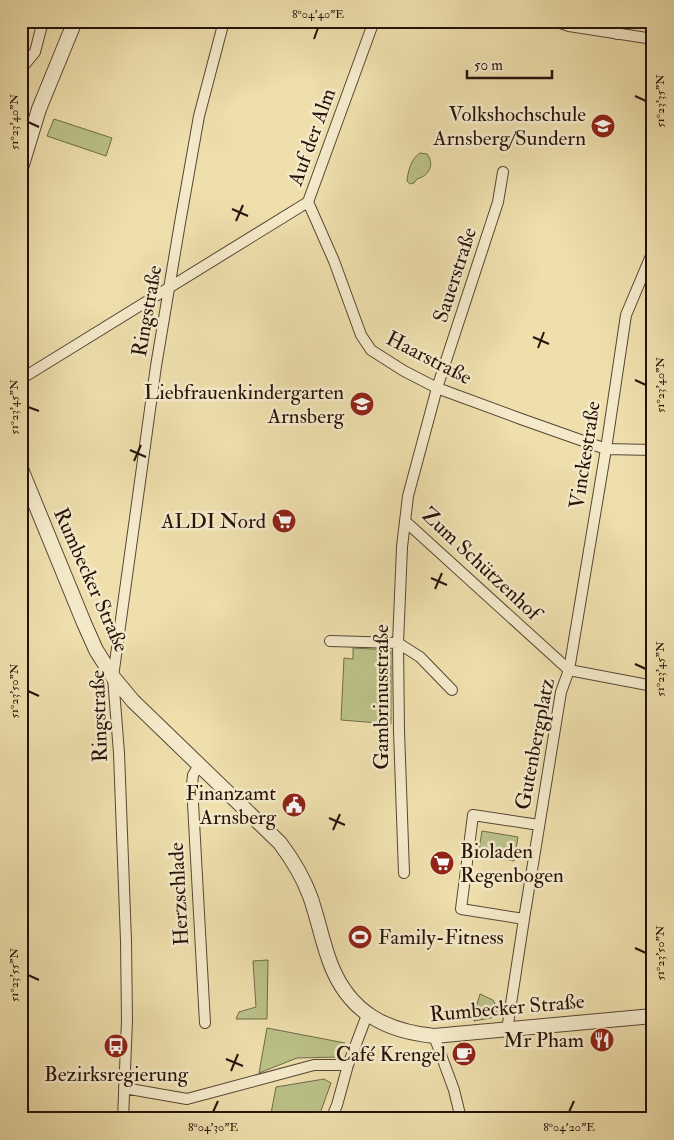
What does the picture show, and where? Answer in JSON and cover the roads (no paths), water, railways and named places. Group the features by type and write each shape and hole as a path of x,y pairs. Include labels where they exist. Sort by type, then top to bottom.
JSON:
{"street":[{"path":"21,68 36,52 43,21"},
{"path":"21,168 39,109 74,21"},
{"name":"Ringstraße","path":"123,1119 127,1020 126,941 119,753 113,677 156,366 180,223 199,116 224,21"},
{"name":"Auf der Alm","path":"21,379 308,202 374,21"},
{"path":"554,21 569,26 653,39"},
{"path":"617,34 618,21"},
{"name":"Sauerstraße","path":"437,388 498,202 503,172"},
{"name":"Haarstraße","path":"308,202 334,261 361,335 371,350 437,388 606,449 653,450"},
{"name":"Vinckestraße","path":"568,670 606,449 626,315 653,251"},
{"name":"Zum Schützenhof","path":"437,388 408,496 404,520 568,670"},
{"name":"Rumbecker Straße","path":"21,469 84,623 96,650 113,677 133,701 280,843 292,860 310,895 332,966 342,988 367,1015 394,1028 415,1034 434,1036 653,1016"},
{"name":"Gambrinusstraße","path":"404,520 398,644 404,873"},
{"path":"330,641 398,644 420,658 452,690"},
{"path":"568,670 653,686"},
{"name":"Gutenbergplatz","path":"507,1030 561,692 568,670"},
{"name":"Herzschlade","path":"199,764 193,775 192,785 205,1023"},
{"name":"Gutenbergplatz","path":"524,919 461,909 473,815 539,825"},
{"path":"331,1119 337,1105 348,1065 367,1015"},
{"path":"434,1036 454,1090 461,1119"},
{"path":"124,1088 187,1099 314,1065 348,1065"}],"place":[{"name":"Volkshochschule Arnsberg/Sundern","path":"603,126"},
{"name":"Liebfrauenkindergarten Arnsberg","path":"362,404"},
{"name":"ALDI Nord","path":"284,521"},
{"name":"Finanzamt Arnsberg","path":"294,805"},
{"name":"Bioladen Regenbogen","path":"442,863"},
{"name":"Family-Fitness","path":"360,937"},
{"name":"Mr Pham","path":"602,1040"},
{"name":"Bezirksregierung","path":"116,1046"},
{"name":"Café Krengel","path":"464,1054"}]}
